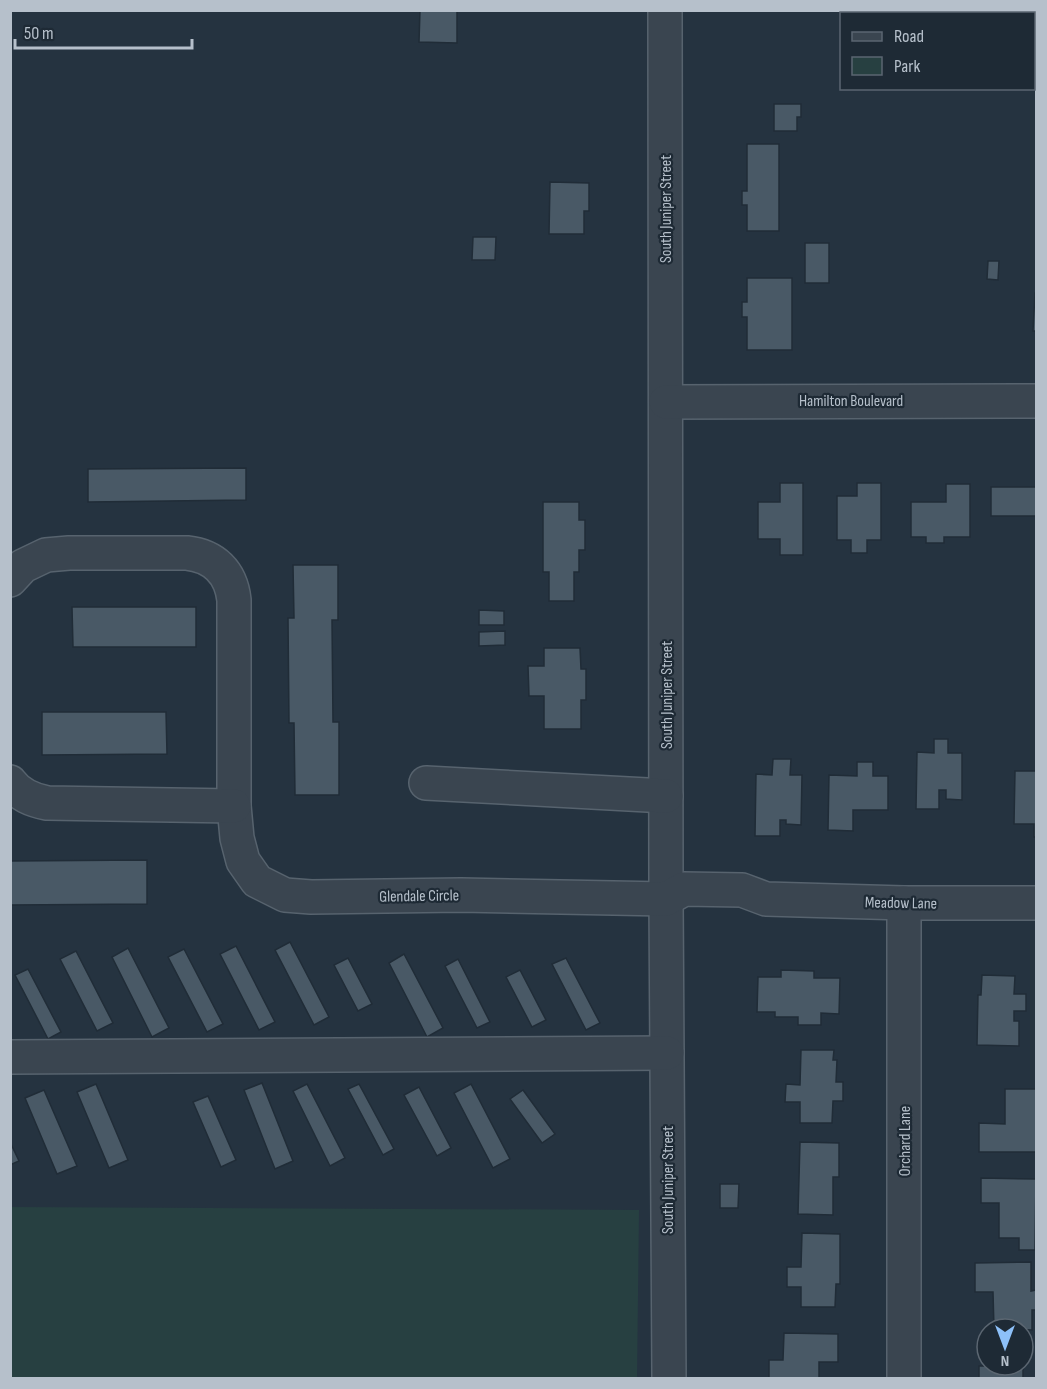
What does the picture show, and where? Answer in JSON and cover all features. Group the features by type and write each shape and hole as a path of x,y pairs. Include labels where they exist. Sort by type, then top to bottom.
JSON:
{"street":[{"name":"South Juniper Street","path":"665,10 669,1378"},
{"name":"Hamilton Boulevard","path":"666,402 1036,401"},
{"name":"Glendale Circle","path":"10,580 23,566 34,560 46,555 69,553 199,554 220,566 231,583 234,600 234,806 237,838 243,861 257,881 285,895 311,897 461,895 666,899"},
{"path":"10,782 23,795 35,801 47,803 234,806"},
{"path":"426,783 666,796"},
{"name":"Meadow Lane","path":"666,899 684,889 696,889 742,890 766,899 904,903 1036,903"},
{"name":"Orchard Lane","path":"904,903 904,1378"},
{"path":"10,1057 667,1053"}],"green space":[{"path":"11,1207 639,1210 637,1378 11,1378"}],"building":[{"path":"420,10 457,10 457,43 419,42"},
{"path":"774,104 801,104 801,117 797,117 797,131 774,131"},
{"path":"747,144 779,144 779,231 747,231 747,205 742,205 742,191 747,191"},
{"path":"550,182 589,183 589,211 584,211 584,234 549,234"},
{"path":"473,237 496,237 495,260 472,260"},
{"path":"805,243 829,243 829,283 805,283"},
{"path":"988,261 999,261 998,280 987,279"},
{"path":"747,278 792,278 792,350 747,350 747,317 742,317 742,302 747,302"},
{"path":"1035,293 1036,331 1033,331"},
{"path":"246,468 246,500 88,502 88,469"},
{"path":"780,483 803,483 803,555 780,555 780,539 758,539 758,502 780,502"},
{"path":"857,483 881,483 881,540 867,540 867,553 851,553 851,540 837,540 837,496 857,496"},
{"path":"946,484 970,484 970,537 944,537 944,543 926,543 926,537 911,537 911,502 946,502"},
{"path":"991,487 1036,487 1036,516 991,516"},
{"path":"543,502 579,502 579,520 585,520 585,550 579,550 579,572 574,572 574,601 549,601 549,572 543,572"},
{"path":"293,565 338,565 338,620 332,620 333,722 339,722 339,795 295,795 294,723 289,723 288,618 294,618"},
{"path":"72,607 196,607 196,647 73,647"},
{"path":"479,610 504,611 504,625 479,625"},
{"path":"505,631 505,645 479,646 479,632"},
{"path":"544,648 580,648 581,669 586,669 586,700 581,700 581,729 544,729 544,696 529,696 528,666 544,666"},
{"path":"42,712 166,712 167,754 42,755"},
{"path":"934,739 948,739 948,753 962,753 962,800 946,799 946,790 939,790 939,809 916,809 917,752 934,753"},
{"path":"773,759 791,759 790,775 802,775 801,825 786,824 786,820 780,820 780,836 755,836 756,774 772,775"},
{"path":"857,762 873,762 873,776 888,776 888,810 853,810 853,831 828,830 829,775 857,776"},
{"path":"1015,771 1036,771 1036,837 1034,837 1034,824 1014,824"},
{"path":"147,860 147,904 10,905 10,861"},
{"path":"290,942 329,1017 314,1025 275,950"},
{"path":"236,946 275,1022 259,1030 220,954"},
{"path":"128,948 169,1028 152,1037 112,957"},
{"path":"184,949 223,1024 207,1032 168,957"},
{"path":"76,951 113,1023 97,1031 60,959"},
{"path":"404,954 443,1028 427,1037 389,963"},
{"path":"348,958 372,1004 358,1011 334,965"},
{"path":"566,958 600,1023 586,1030 552,964"},
{"path":"458,959 490,1022 477,1028 445,966"},
{"path":"28,969 61,1032 48,1039 15,975"},
{"path":"520,970 546,1020 532,1027 506,977"},
{"path":"781,970 814,971 814,978 840,978 839,1014 821,1013 821,1025 798,1025 798,1017 775,1017 775,1012 757,1012 758,977 781,977"},
{"path":"982,975 1015,976 1014,994 1026,994 1026,1011 1014,1011 1014,1021 1019,1021 1019,1046 977,1045 978,995 981,995"},
{"path":"801,1050 834,1050 833,1060 837,1060 836,1082 843,1082 843,1101 833,1101 832,1123 800,1123 800,1102 785,1102 786,1084 800,1085"},
{"path":"262,1083 293,1161 275,1169 244,1090"},
{"path":"96,1084 128,1160 109,1168 77,1092"},
{"path":"307,1084 345,1158 330,1166 293,1091"},
{"path":"359,1084 394,1149 383,1155 348,1089"},
{"path":"471,1084 510,1159 493,1168 454,1093"},
{"path":"419,1087 451,1148 437,1156 404,1095"},
{"path":"1005,1089 1036,1089 1036,1152 979,1152 979,1123 1005,1124"},
{"path":"44,1090 77,1166 57,1174 25,1098"},
{"path":"523,1090 555,1134 542,1143 510,1099"},
{"path":"208,1096 236,1160 221,1167 193,1102"},
{"path":"10,1142 19,1161 10,1165"},
{"path":"800,1142 839,1143 839,1177 833,1177 833,1215 798,1214"},
{"path":"981,1178 1036,1179 1035,1250 1019,1250 1019,1238 999,1238 999,1203 981,1203"},
{"path":"720,1184 739,1184 738,1208 720,1208"},
{"path":"802,1233 840,1234 840,1284 836,1284 835,1307 801,1307 801,1287 787,1287 787,1267 801,1267"},
{"path":"1031,1262 1031,1291 1036,1290 1036,1310 1032,1310 1032,1317 994,1317 993,1292 975,1292 975,1263"},
{"path":"784,1333 838,1334 838,1362 819,1362 819,1378 769,1378 769,1360 783,1360"},
{"path":"979,1377 1023,1377 1023,1378"}]}
